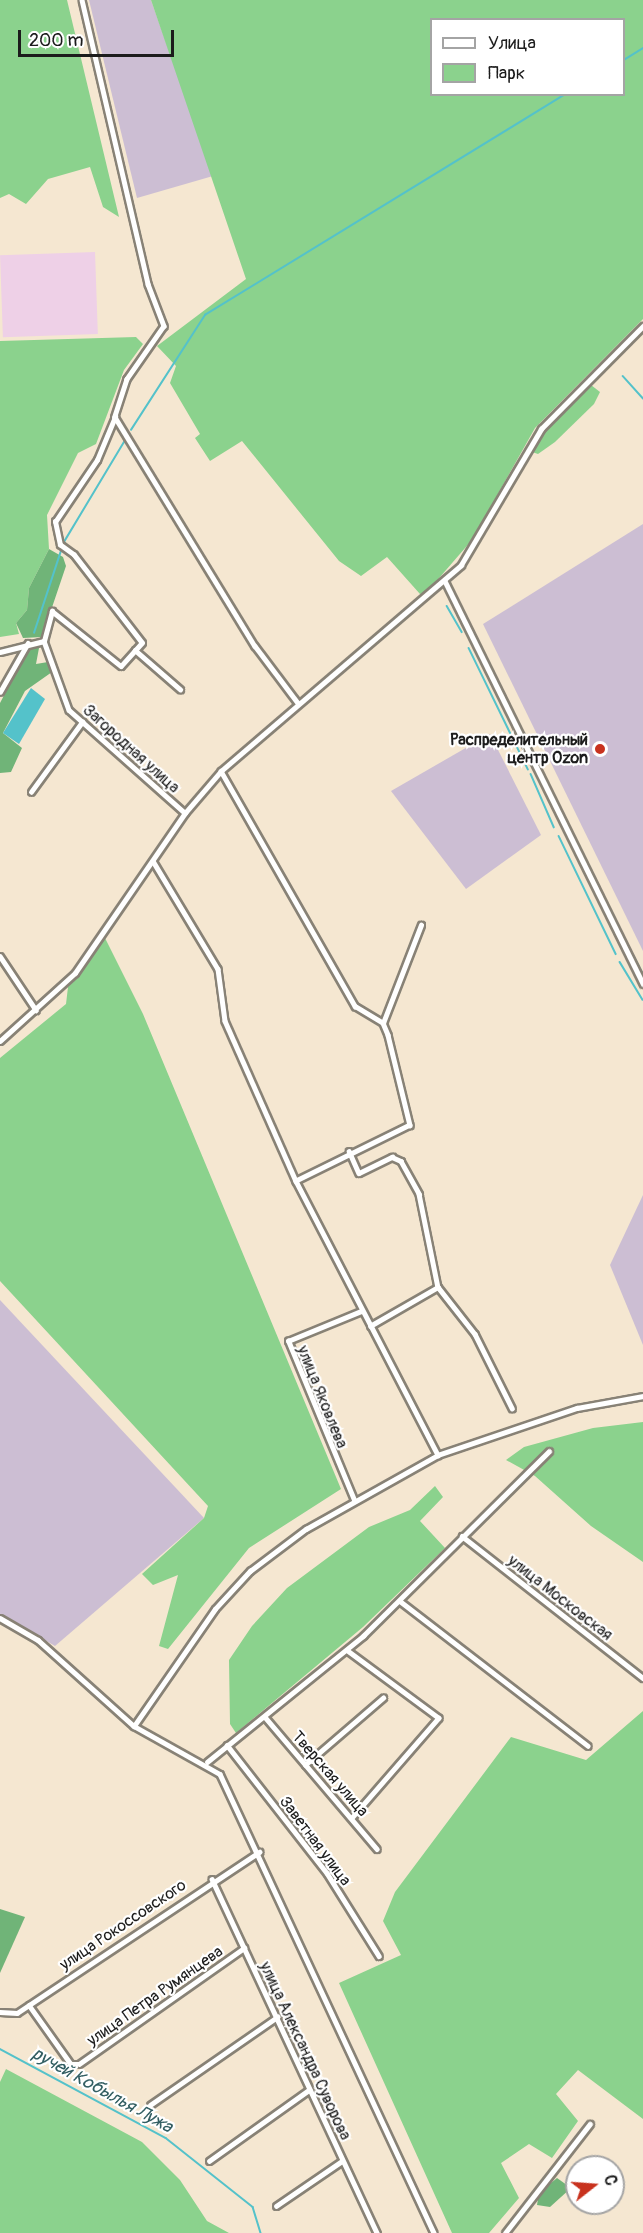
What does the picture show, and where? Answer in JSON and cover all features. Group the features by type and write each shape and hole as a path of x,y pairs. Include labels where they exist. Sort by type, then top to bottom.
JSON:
{"street":[{"path":"0,652 44,641 52,611 121,666 142,638 74,555 60,545 55,522 96,460 115,417 127,379 164,326 148,284 82,0"},
{"path":"0,1041 75,973 185,813 221,771 298,703 445,581 472,550 541,429 643,326"},
{"path":"115,417 255,646 298,703"},
{"path":"445,581 643,984"},
{"name":"Загородная улица","path":"44,641 63,697 82,722 185,813"},
{"path":"0,692 28,644"},
{"path":"135,650 180,689"},
{"path":"30,792 82,722"},
{"path":"221,771 355,1006 383,1023"},
{"path":"153,861 218,969 231,1038 296,1181 361,1311 438,1455"},
{"path":"296,1181 349,1151 410,1125 383,1023 421,925"},
{"path":"0,956 36,1010"},
{"path":"349,1151 358,1173 392,1158 401,1161 419,1194 438,1287 475,1334 512,1408"},
{"path":"370,1326 438,1287"},
{"name":"улица Яковлева","path":"354,1500 288,1341 361,1311"},
{"path":"134,1726 230,1592 272,1553 354,1500 438,1455 577,1408 643,1396"},
{"path":"207,1762 347,1650 400,1601 462,1536 549,1451"},
{"name":"улица Московская","path":"462,1536 643,1678"},
{"path":"400,1601 588,1746"},
{"path":"0,1618 38,1640 134,1726 207,1762 220,1774 259,1852 434,2233"},
{"path":"347,1650 439,1718 353,1817"},
{"path":"305,1765 383,1698"},
{"name":"Тверская улица","path":"265,1717 353,1817 377,1848"},
{"name":"Заветная улица","path":"227,1745 327,1873 378,1956"},
{"name":"улица Рокоссовского","path":"0,2012 17,2013 212,1879 259,1852"},
{"name":"улица Александра Суворова","path":"212,1879 376,2233"},
{"name":"улица Петра Румянцева","path":"29,2004 71,2064 79,2064 244,1948"},
{"path":"150,2105 277,2017"},
{"path":"209,2161 309,2090"},
{"path":"505,2233 590,2124"},
{"path":"276,2206 342,2161"}],"shaded area":[{"path":"89,0 151,0 213,176 137,198"},
{"path":"95,252 98,334 3,337 0,255"},
{"path":"643,524 643,951 483,624"},
{"path":"490,734 541,835 466,889 391,791"},
{"path":"643,1195 643,1345 610,1265"},
{"path":"0,1300 204,1518 55,1646 0,1614"}],"green space":[{"path":"0,0 67,0 119,217 103,207 90,167 48,179 26,204 9,194 0,198"},
{"path":"151,0 643,0 643,319 535,428 472,540 427,592 420,594 387,557 361,576 339,561 242,441 210,461 195,438 200,434 170,383 176,366 157,346 246,279"},
{"path":"136,337 143,344 124,370 96,444 78,453 47,515 49,549 29,588 27,610 16,623 19,634 0,637 0,341"},
{"path":"591,385 600,392 594,404 555,442 538,454 532,452 553,420"},
{"path":"49,549 63,557 66,566 42,637 23,638 16,623 27,610 29,588"},
{"path":"30,646 39,648 36,664 48,662 52,672 25,691 3,733 22,748 11,772 0,773 0,703"},
{"path":"105,938 143,1014 341,1489 249,1548 168,1649 159,1646 178,1575 153,1585 142,1574 204,1518 208,1506 0,1281 0,1058 66,1004 68,987"},
{"path":"643,1422 643,1562 591,1526 535,1476 506,1460 524,1447 593,1428"},
{"path":"435,1486 443,1497 420,1521 445,1548 363,1627 236,1733 230,1724 229,1660 252,1626 287,1588 369,1527 410,1510"},
{"path":"643,1711 643,2119 578,2070 556,2094 578,2121 552,2158 529,2144 501,2163 519,2198 489,2233 452,2233 339,1983 401,1955 383,1921 395,1892 511,1737 586,1760"},
{"path":"0,1909 25,1917 0,1973"},
{"path":"6,2069 142,2142 180,2180 207,2221 229,2233 0,2233 0,2082"},
{"path":"557,2178 565,2184 565,2193 550,2207 537,2205 539,2193"}],"water":[{"path":"31,688 45,699 19,744 3,733"}],"waterway":[{"path":"625,59 643,48"},
{"path":"131,430 205,315 563,96"},
{"path":"623,376 643,398"},
{"path":"103,586 64,542 126,439"},
{"path":"34,633 61,551"},
{"path":"447,606 462,632"},
{"path":"469,648 528,769"},
{"path":"531,774 554,827"},
{"path":"559,836 616,954"},
{"path":"634,956 643,974"},
{"path":"620,962 643,1000"},
{"name":"ручей Кобылья Лужа","path":"0,2049 166,2138 253,2207 261,2233"}],"place":[{"name":"Распределительный центр Ozon","path":"600,749"}]}
